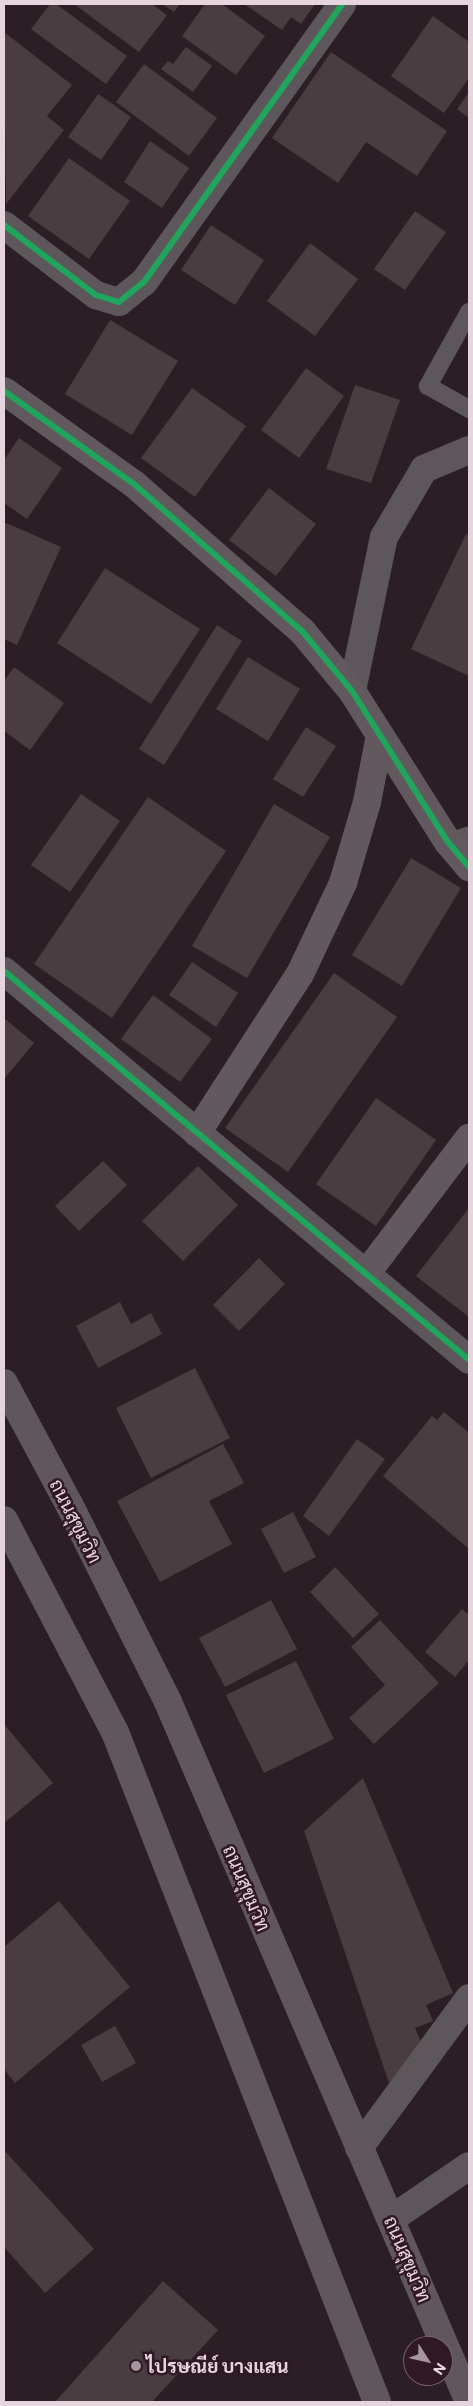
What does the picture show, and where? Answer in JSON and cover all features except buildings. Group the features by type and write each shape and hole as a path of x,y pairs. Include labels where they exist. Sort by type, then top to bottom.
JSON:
{"main road":[{"name":"ถนนสุขุมวิท","path":"4,1383 70,1506 168,1702 359,2148 467,2392"},
{"path":"4,1520 115,1732 378,2402"}],"street":[{"path":"4,225 96,295 119,302 144,282 342,4"},
{"path":"4,391 134,484 302,631 352,691 380,735 458,838 469,867"},
{"path":"352,691 384,537 424,469 469,450"},
{"path":"197,1133 300,974 343,883 367,802 380,735"},
{"path":"4,972 469,1360"},
{"path":"366,1274 469,1138"},
{"path":"359,2148 469,1998"},
{"path":"391,2219 469,2166"}],"lane":[{"path":"469,312 428,386 469,409"}],"cycle path":[{"path":"4,225 96,295 119,302 144,282 342,4"},
{"path":"4,391 134,484 302,631 352,691 448,842 469,867"},
{"path":"4,971 469,1360"}],"place":[{"name":"ไปรษณีย์ บางแสน","path":"136,2366"}]}
